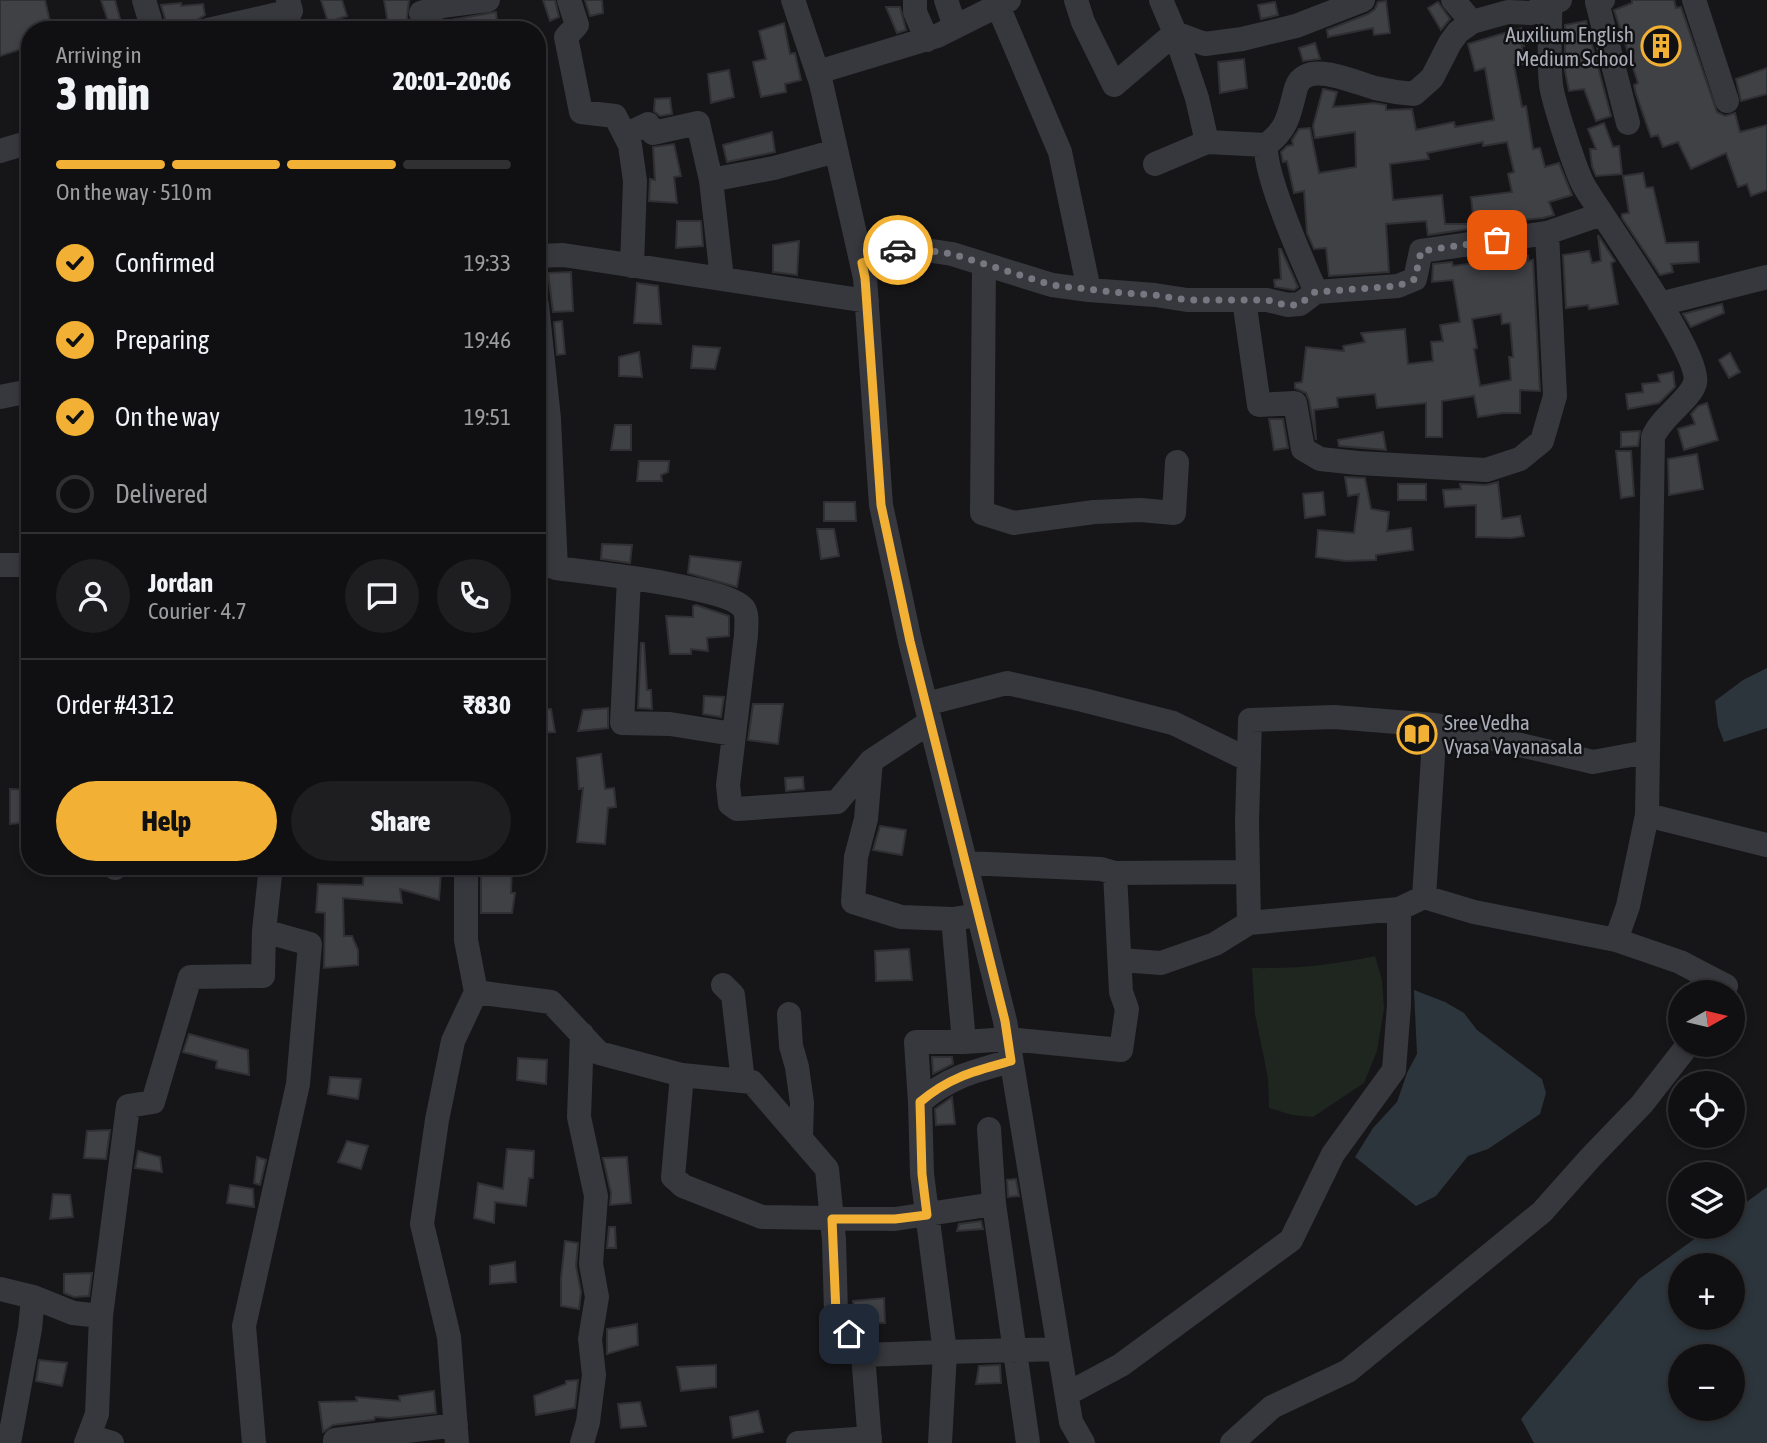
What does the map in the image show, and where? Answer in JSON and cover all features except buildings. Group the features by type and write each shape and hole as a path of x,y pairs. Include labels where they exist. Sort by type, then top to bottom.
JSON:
{"street":[{"path":"144,0 150,21"},
{"path":"422,14 442,6 488,0"},
{"path":"569,0 577,25 566,37 581,112 615,116 630,145 635,181 632,266"},
{"path":"793,0 818,72 862,263 881,505 1009,1050 1073,1436"},
{"path":"915,0 915,12 927,40"},
{"path":"946,0 955,27"},
{"path":"1076,0 1083,22 1114,85 1175,33"},
{"path":"1161,0 1197,97 1207,142"},
{"path":"1175,33 1205,44 1242,39 1296,26 1363,0"},
{"path":"1453,0 1472,22"},
{"path":"1603,0 1597,2 1628,123"},
{"path":"1694,0 1727,100"},
{"path":"1315,292 1277,194 1265,153 1266,145 1290,117 1297,85 1305,76 1334,75 1380,89 1414,94 1432,78 1458,32 1472,22 1508,12 1531,13 1553,1 1551,87 1582,183 1676,328 1695,370 1695,382 1689,395 1658,425 1653,437 1647,815 1628,906 1616,940"},
{"path":"818,72 927,40 1003,3 1060,152 1089,290"},
{"path":"252,21 292,13"},
{"path":"625,135 648,124 653,133 698,123 711,180 722,279"},
{"path":"1155,164 1207,142 1266,145"},
{"path":"0,151 21,145"},
{"path":"711,180 774,168 836,151"},
{"path":"862,263 906,247 952,254 1052,285 1187,300 1268,300 1288,306 1300,304 1315,292 1398,286 1415,279 1421,251 1547,233 1602,214"},
{"path":"1244,300 1259,405 1295,403 1303,449 1320,459 1486,470 1520,458 1542,441 1551,415 1555,396 1547,233"},
{"path":"546,256 563,255 867,301"},
{"path":"984,264 982,513 1014,523 1094,512 1140,510 1174,513 1178,462"},
{"path":"1660,304 1767,277"},
{"path":"546,390 549,419 547,564 700,590 731,599 743,607 747,617 746,635 728,785 730,804 737,809 837,803 871,761 928,713 1007,683 1083,699 1173,723 1249,760"},
{"path":"0,397 21,393"},
{"path":"0,565 21,565"},
{"path":"629,578 622,723 670,724 733,734"},
{"path":"1249,923 1250,720 1334,717 1435,724 1592,762 1647,752"},
{"path":"1424,897 1435,724"},
{"path":"871,761 866,819 856,857 853,902 901,917 953,919 978,915"},
{"path":"1647,815 1767,845"},
{"path":"965,863 1101,869 1115,873 1248,872"},
{"path":"940,1443 945,1352 922,1174 916,1042 964,1042 1009,1050 1121,1050 1127,1009 1121,992 1115,873"},
{"path":"112,1443 87,1439 97,1414 101,1316 128,1106 153,1102 190,977 263,976 264,931 270,875"},
{"path":"335,1443 335,1440 457,1434 449,1337 422,1224 437,1120 453,1041 476,992 467,940 466,875"},
{"path":"1120,960 1161,963 1215,944 1249,923 1399,909 1424,897 1474,912 1616,940 1680,962 1714,980"},
{"path":"1067,1394 1121,1365 1291,1240 1333,1154 1394,1070 1399,1005 1399,909"},
{"path":"953,919 964,1042"},
{"path":"254,1443 244,1326 298,1084 310,944 264,931"},
{"path":"723,985 733,995 743,1081"},
{"path":"476,992 551,1002 599,1053 682,1075 752,1082 828,1169 836,1313 863,1355 870,1440 798,1443"},
{"path":"789,1014 791,1046 802,1103 801,1138"},
{"path":"582,1034 579,1117 596,1196 591,1264 597,1297 590,1339 594,1375 588,1422 582,1443"},
{"path":"920,1102 937,1087 1009,1050"},
{"path":"1232,1443 1272,1407 1348,1371 1542,1212 1642,1104 1679,1057"},
{"path":"682,1075 673,1177 683,1186 762,1217 895,1219 994,1204"},
{"path":"989,1129 994,1204 1028,1443"},
{"path":"0,1289 33,1297 73,1313 101,1316"},
{"path":"9,1443 30,1329 33,1297"},
{"path":"863,1355 1059,1349"}],"shaded area":[{"path":"1767,668 1767,728 1724,742 1718,726 1715,701 1743,680"},
{"path":"1375,956 1382,980 1384,1009 1377,1051 1364,1083 1313,1117 1292,1115 1269,1108 1268,1078 1255,1014 1252,968 1314,966"},
{"path":"1414,990 1464,1013 1477,1030 1542,1079 1546,1093 1540,1114 1488,1149 1468,1156 1436,1196 1416,1206 1355,1157 1373,1128 1397,1102 1417,1054"},
{"path":"1767,1187 1767,1443 1534,1443 1521,1419 1639,1279 1668,1258 1668,1330 1745,1330 1745,1253 1675,1253 1694,1239 1745,1239 1745,1203"}],"way so far":[{"path":"898,250 906,247 952,254 1052,285 1187,300 1268,300 1288,306 1300,304 1315,292 1398,286 1415,279 1421,251 1497,240"}],"place":[{"name":"Auxilium English Medium School","path":"1661,46"},
{"name":"Sree Vedha Vyasa Vayanasala","path":"1417,734"}],"route":[{"path":"849,1334 836,1313 832,1219 895,1219 927,1215 922,1174 920,1102 937,1087 960,1075 1011,1061 1005,1021 910,641 881,505 862,263 898,250"}]}
